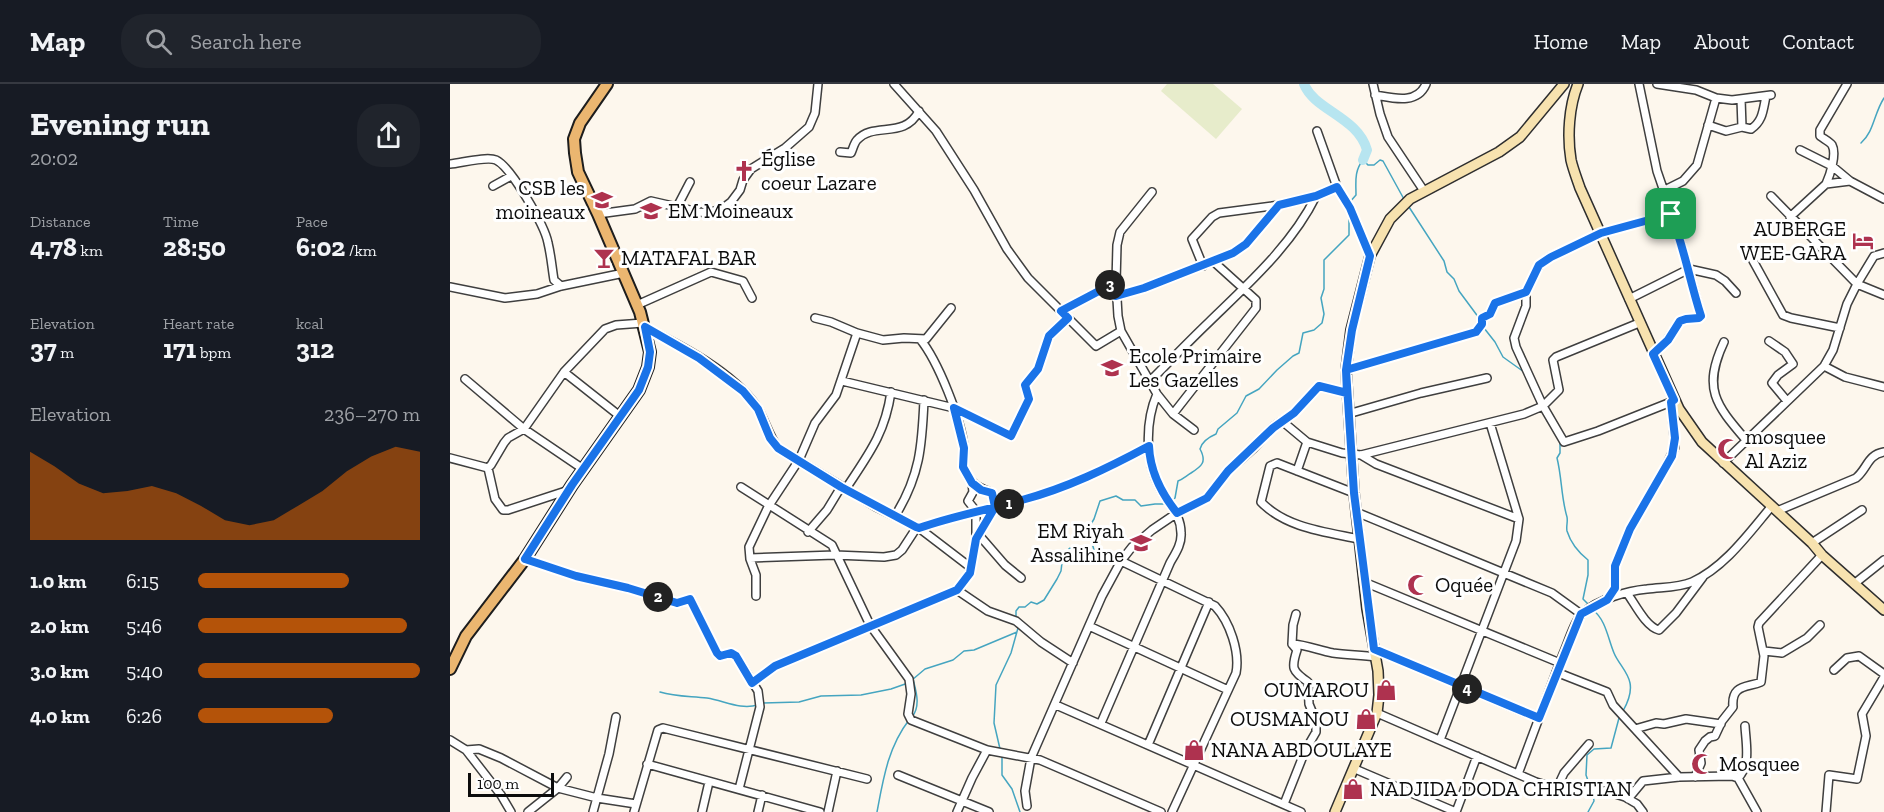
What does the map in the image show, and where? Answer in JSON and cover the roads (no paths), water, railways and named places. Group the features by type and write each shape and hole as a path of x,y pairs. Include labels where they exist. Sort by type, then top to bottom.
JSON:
{"main road":[{"path":"450,669 466,636 525,559 583,469 639,390 648,367 650,352 637,305 578,172 574,139 580,123 607,84"}],"street":[{"path":"598,214 635,209 651,201 710,213 723,208 740,190 743,180 751,169 785,148 809,128 815,113 818,84"},
{"path":"894,84 936,130 957,161 1007,249 1028,278 1096,346 1121,331"},
{"path":"1373,84 1388,137 1424,191"},
{"path":"1375,95 1401,99 1423,91 1426,84"},
{"path":"1335,812 1377,713 1379,694 1350,454 1346,370 1352,330 1370,256 1390,219 1410,199 1498,152 1520,137 1564,84"},
{"path":"1578,84 1571,114 1571,160 1580,188 1673,401 1702,442 1723,463 1884,610"},
{"path":"1639,84 1663,191 1689,269 1701,316 1680,321 1668,340 1653,354"},
{"path":"1656,84 1696,90 1716,98 1741,99 1768,96 1758,124 1751,129 1742,127 1725,131 1708,125"},
{"path":"1790,217 1826,184 1832,166 1833,146 1820,136 1820,130 1847,84"},
{"path":"1663,191 1683,181 1697,165 1716,98"},
{"path":"1741,99 1742,127"},
{"path":"840,152 851,153 857,140 864,135 879,129 895,130 916,118 920,111"},
{"path":"1317,131 1337,187 1348,204 1370,256"},
{"path":"1800,150 1832,166 1850,181 1884,199"},
{"path":"450,164 495,159 502,164 519,185 536,214 548,241 554,280 561,286"},
{"path":"493,186 511,176"},
{"path":"1826,184 1850,181"},
{"path":"676,207 690,182"},
{"path":"1203,266 1192,239 1212,217 1226,211 1279,205 1316,196 1337,187"},
{"path":"1152,192 1120,232 1117,244 1116,296 1121,331 1157,394 1173,414 1194,430"},
{"path":"1150,381 1243,289 1289,239 1316,196"},
{"path":"1771,196 1857,284 1884,295"},
{"path":"1116,296 1144,288 1233,253 1246,244 1279,205"},
{"path":"1671,214 1601,233 1539,265 1526,292 1526,306 1514,338 1541,407 1564,442 1598,432 1673,401"},
{"path":"1723,463 1824,366 1833,350 1847,304 1857,284 1874,256 1884,253"},
{"path":"1751,257 1783,315 1840,328"},
{"path":"1173,414 1256,308 1256,300 1214,262"},
{"path":"1629,299 1689,269 1716,275 1725,281 1736,294"},
{"path":"637,305 711,272 743,281 752,298"},
{"path":"450,287 505,297 537,294 561,286 624,273"},
{"path":"1061,311 1116,282"},
{"path":"1346,370 1476,332 1482,324 1482,318 1490,314 1495,303 1526,292"},
{"path":"815,318 883,340 926,339 951,308"},
{"path":"842,381 954,408 1011,436 1029,399 1025,385 1038,369 1049,336 1068,318"},
{"path":"1282,421 1307,442 1361,455 1490,423 1541,407 1559,390 1553,360 1556,357 1639,323"},
{"path":"569,490 503,510 495,499 488,468 508,438 524,429 564,372 605,329 616,325 644,325 699,358 743,391 758,409 770,438 778,448 843,488 918,528 970,567"},
{"path":"756,596 756,575 749,547 768,507 799,460 815,423 836,395 856,333"},
{"path":"752,683 775,666 957,590 970,573 978,537 995,507 992,493 981,490 972,483 963,467 964,448 954,408 929,350 920,339"},
{"path":"1769,341 1785,352 1793,364 1778,375 1772,383 1787,401"},
{"path":"1724,342 1719,353 1712,386 1717,402 1746,440"},
{"path":"1824,366 1845,377 1884,387"},
{"path":"564,372 621,417"},
{"path":"1348,414 1421,393 1487,378"},
{"path":"465,379 524,429 583,469"},
{"path":"1027,806 1025,791 1031,758 1089,626 1121,561 1132,547 1152,530 1177,513 1207,498 1228,471 1273,428 1294,413 1319,386 1347,393"},
{"path":"808,532 873,449 888,412 891,392"},
{"path":"1101,723 1180,545 1182,533 1177,513 1159,487 1150,460 1151,408 1157,394"},
{"path":"894,516 909,495 920,455 924,400"},
{"path":"1607,600 1615,588 1615,566 1630,529 1675,447 1673,401"},
{"path":"1440,740 1516,541 1519,519 1490,423"},
{"path":"1297,471 1307,442"},
{"path":"750,558 896,555 918,528 950,517 1024,500 1098,474 1149,446"},
{"path":"1615,588 1624,594 1654,629 1659,630 1676,613 1705,575 1728,556 1774,509 1856,478 1863,472 1869,459 1876,453 1884,452"},
{"path":"1361,455 1385,468 1519,519"},
{"path":"450,458 488,468"},
{"path":"1354,493 1277,463 1270,466 1261,499 1264,505 1292,523 1359,539"},
{"path":"972,483 973,492 968,501 976,511 978,537 1005,565 1022,578"},
{"path":"741,488 831,545 870,625 910,681 910,719 987,750 1031,758 1161,812"},
{"path":"1812,543 1862,510"},
{"path":"1356,512 1552,592 1583,613"},
{"path":"1695,777 1701,764 1699,750 1710,736 1715,736 1733,707 1734,694 1747,684 1761,682 1764,651 1759,634 1759,623 1822,555"},
{"path":"525,559 576,576 628,588 677,603 690,599 717,653 720,656 731,653 736,656 758,691 759,705 739,789"},
{"path":"1854,584 1884,560"},
{"path":"1121,561 1209,602 1222,613 1236,650 1238,665 1172,812"},
{"path":"1518,774 1556,672 1583,613 1597,604 1624,594 1644,589 1681,585 1705,575"},
{"path":"1364,582 1560,663"},
{"path":"957,590 988,611 1018,622 1041,642 1073,663"},
{"path":"1148,745 1209,602"},
{"path":"1284,804 1305,751 1316,732 1308,682 1295,673 1293,668 1297,650 1292,644 1296,614"},
{"path":"1764,651 1782,653 1807,638 1820,625"},
{"path":"1089,626 1228,690"},
{"path":"1292,644 1309,645 1318,650 1336,653 1375,653 1539,718"},
{"path":"1826,812 1829,775 1857,779 1866,736 1862,714 1884,676 1859,656 1847,658 1834,670"},
{"path":"1556,672 1607,692 1613,705 1680,777"},
{"path":"1056,705 1300,812"},
{"path":"1377,713 1518,774 1566,791 1606,791 1637,804 1643,812"},
{"path":"593,812 616,717"},
{"path":"1635,729 1656,723 1664,724 1686,719 1721,724"},
{"path":"1738,778 1744,771 1746,763 1745,726"},
{"path":"634,812 658,730 663,728 867,779"},
{"path":"450,740 466,750 501,795 511,812"},
{"path":"1557,788 1564,773 1589,744"},
{"path":"466,750 479,748 558,788 597,798 636,804"},
{"path":"957,812 987,750"},
{"path":"1355,769 1456,812 1477,756"},
{"path":"647,764 820,812"},
{"path":"828,812 837,771"},
{"path":"1628,799 1643,781 1717,775 1738,778"},
{"path":"898,776 989,812"},
{"path":"528,812 558,788 567,777"},
{"path":"1738,778 1757,812"},
{"path":"702,812 709,782"},
{"path":"758,812 762,795"}],"waterway":[{"path":"1304,84 1317,101 1355,129 1367,150 1363,160"},
{"path":"1861,143 1869,133 1884,98"},
{"path":"1349,203 1356,195 1357,172 1363,160 1368,165 1383,161 1405,201"},
{"path":"1409,207 1444,261 1447,272 1479,318"},
{"path":"1171,501 1175,498 1178,481 1201,466 1203,457 1200,449 1204,442 1216,434 1218,429 1237,413 1246,396 1259,389 1277,370 1299,353 1303,333 1314,330 1322,323 1324,260 1349,235 1349,214"},
{"path":"1484,328 1503,357 1524,372"},
{"path":"1542,411 1548,422"},
{"path":"1560,441 1560,453 1557,458 1567,517 1567,531 1575,547 1588,560 1588,575 1583,599 1588,604"},
{"path":"1016,617 1019,607 1025,607 1031,602 1037,604 1044,600 1061,571 1063,554 1070,548 1085,553 1094,550 1088,529 1100,501 1116,496 1123,500 1135,500 1141,506 1168,504"},
{"path":"1593,610 1604,624 1614,653 1629,679 1630,694 1623,711"},
{"path":"1000,749 994,723 996,685 1011,653 1018,628"},
{"path":"912,680 925,669 953,660 964,651 974,650 1017,632"},
{"path":"912,717 917,703 913,679"},
{"path":"763,703 799,702 821,696 861,695 908,683"},
{"path":"660,692 707,698 739,706 758,705"},
{"path":"1591,789 1586,775 1587,755 1594,749 1611,748 1619,718"},
{"path":"877,812 891,753 909,720"},
{"path":"1002,757 1002,775 1012,789 1020,812"},
{"path":"1588,812 1594,801 1593,794"}],"place":[{"name":"Église coeur Lazare","path":"744,171"},
{"name":"CSB les moineaux","path":"602,200"},
{"name":"EM Moineaux","path":"651,211"},
{"name":"AUBERGE WEE-GARA","path":"1863,241"},
{"name":"MATAFAL BAR","path":"604,258"},
{"name":"Ecole Primaire Les Gazelles","path":"1112,368"},
{"name":"mosquee Al Aziz","path":"1728,449"},
{"name":"EM Riyah Assalihine","path":"1141,543"},
{"name":"Oquée","path":"1418,585"},
{"name":"OUMAROU","path":"1386,690"},
{"name":"OUSMANOU","path":"1366,719"},
{"name":"NANA ABDOULAYE","path":"1194,750"},
{"name":"Mosquee","path":"1702,764"},
{"name":"NADJIDA DODA CHRISTIAN","path":"1353,789"}]}
